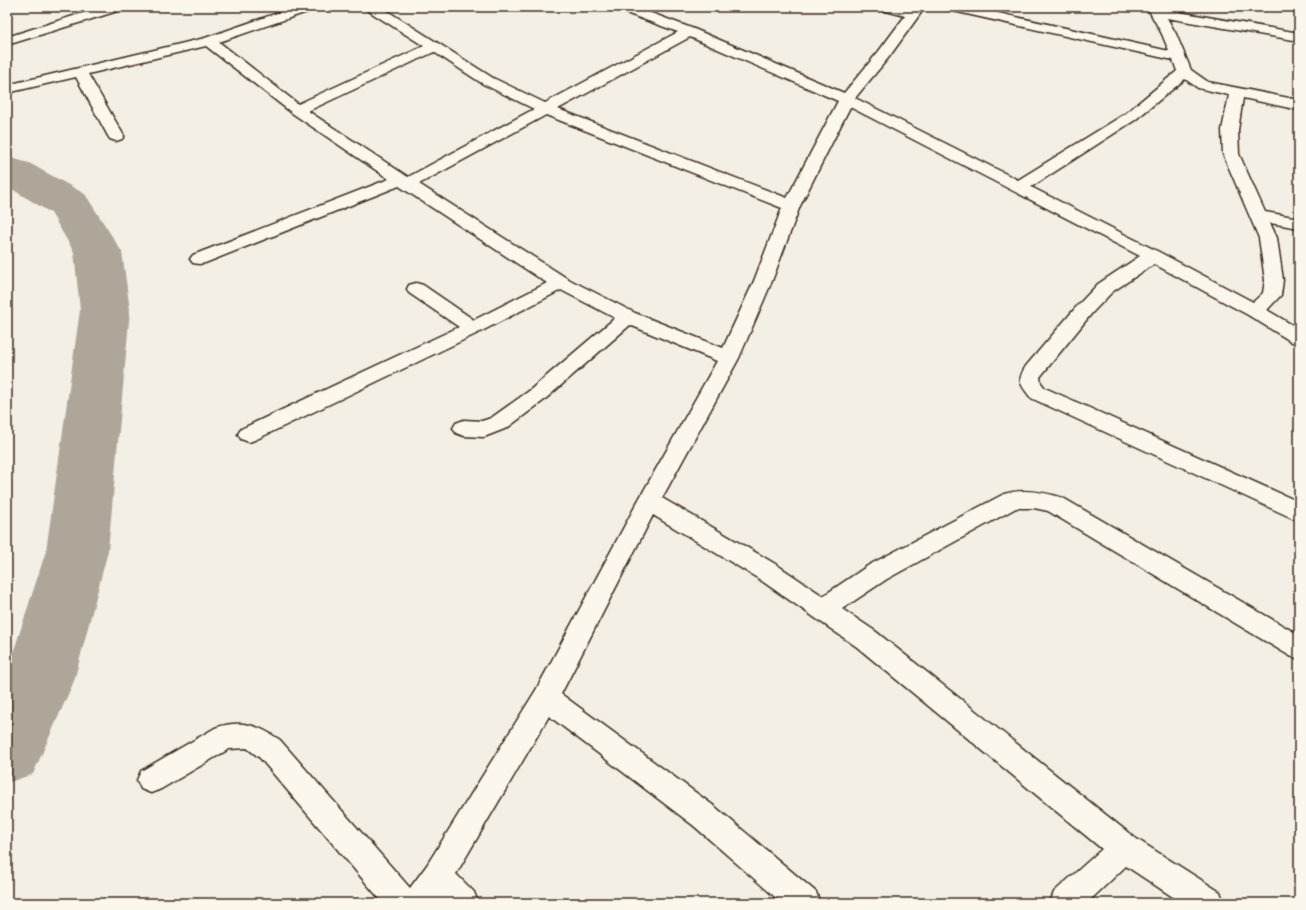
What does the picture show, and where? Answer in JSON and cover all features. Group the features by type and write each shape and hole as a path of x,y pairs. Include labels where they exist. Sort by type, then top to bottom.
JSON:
{"street":[{"path":"7,41 116,7"},
{"path":"7,89 209,41 308,7"},
{"path":"372,7 488,81 545,109 791,206"},
{"path":"623,7 689,32 846,99 1153,256 1255,311 1299,338"},
{"path":"418,903 438,876 545,698 649,501 728,358 763,281 791,206 846,99 884,54 915,10 887,7"},
{"path":"953,7 1179,57"},
{"path":"1155,9 1169,34 1186,72 1193,79 1203,85 1299,105"},
{"path":"1155,9 1299,37"},
{"path":"199,259 404,182 689,32"},
{"path":"209,41 297,110 404,182 561,283 628,317 728,358"},
{"path":"297,110 434,47"},
{"path":"80,72 116,136"},
{"path":"1020,188 1130,117 1186,72"},
{"path":"1237,92 1230,130 1231,154 1268,238 1274,280 1272,295 1255,311"},
{"path":"1258,216 1299,222"},
{"path":"1153,256 1105,288 1084,309 1033,371 1030,377 1031,384 1038,393 1299,512"},
{"path":"249,434 473,328 561,283"},
{"path":"416,289 473,328"},
{"path":"464,428 484,430 499,423 536,396 628,317"},
{"path":"822,610 878,572 1012,500 1038,500 1055,504 1299,648"},
{"path":"649,501 768,572 866,639 1124,848 1209,903"},
{"path":"545,698 704,816 805,903"},
{"path":"151,780 225,737 248,736 256,739 270,749 403,903"},
{"path":"1065,903 1124,848"},
{"path":"438,876 463,903"}],"waterway":[{"path":"7,170 14,172 69,204 98,252 105,310 77,551 39,681 7,750"}]}
